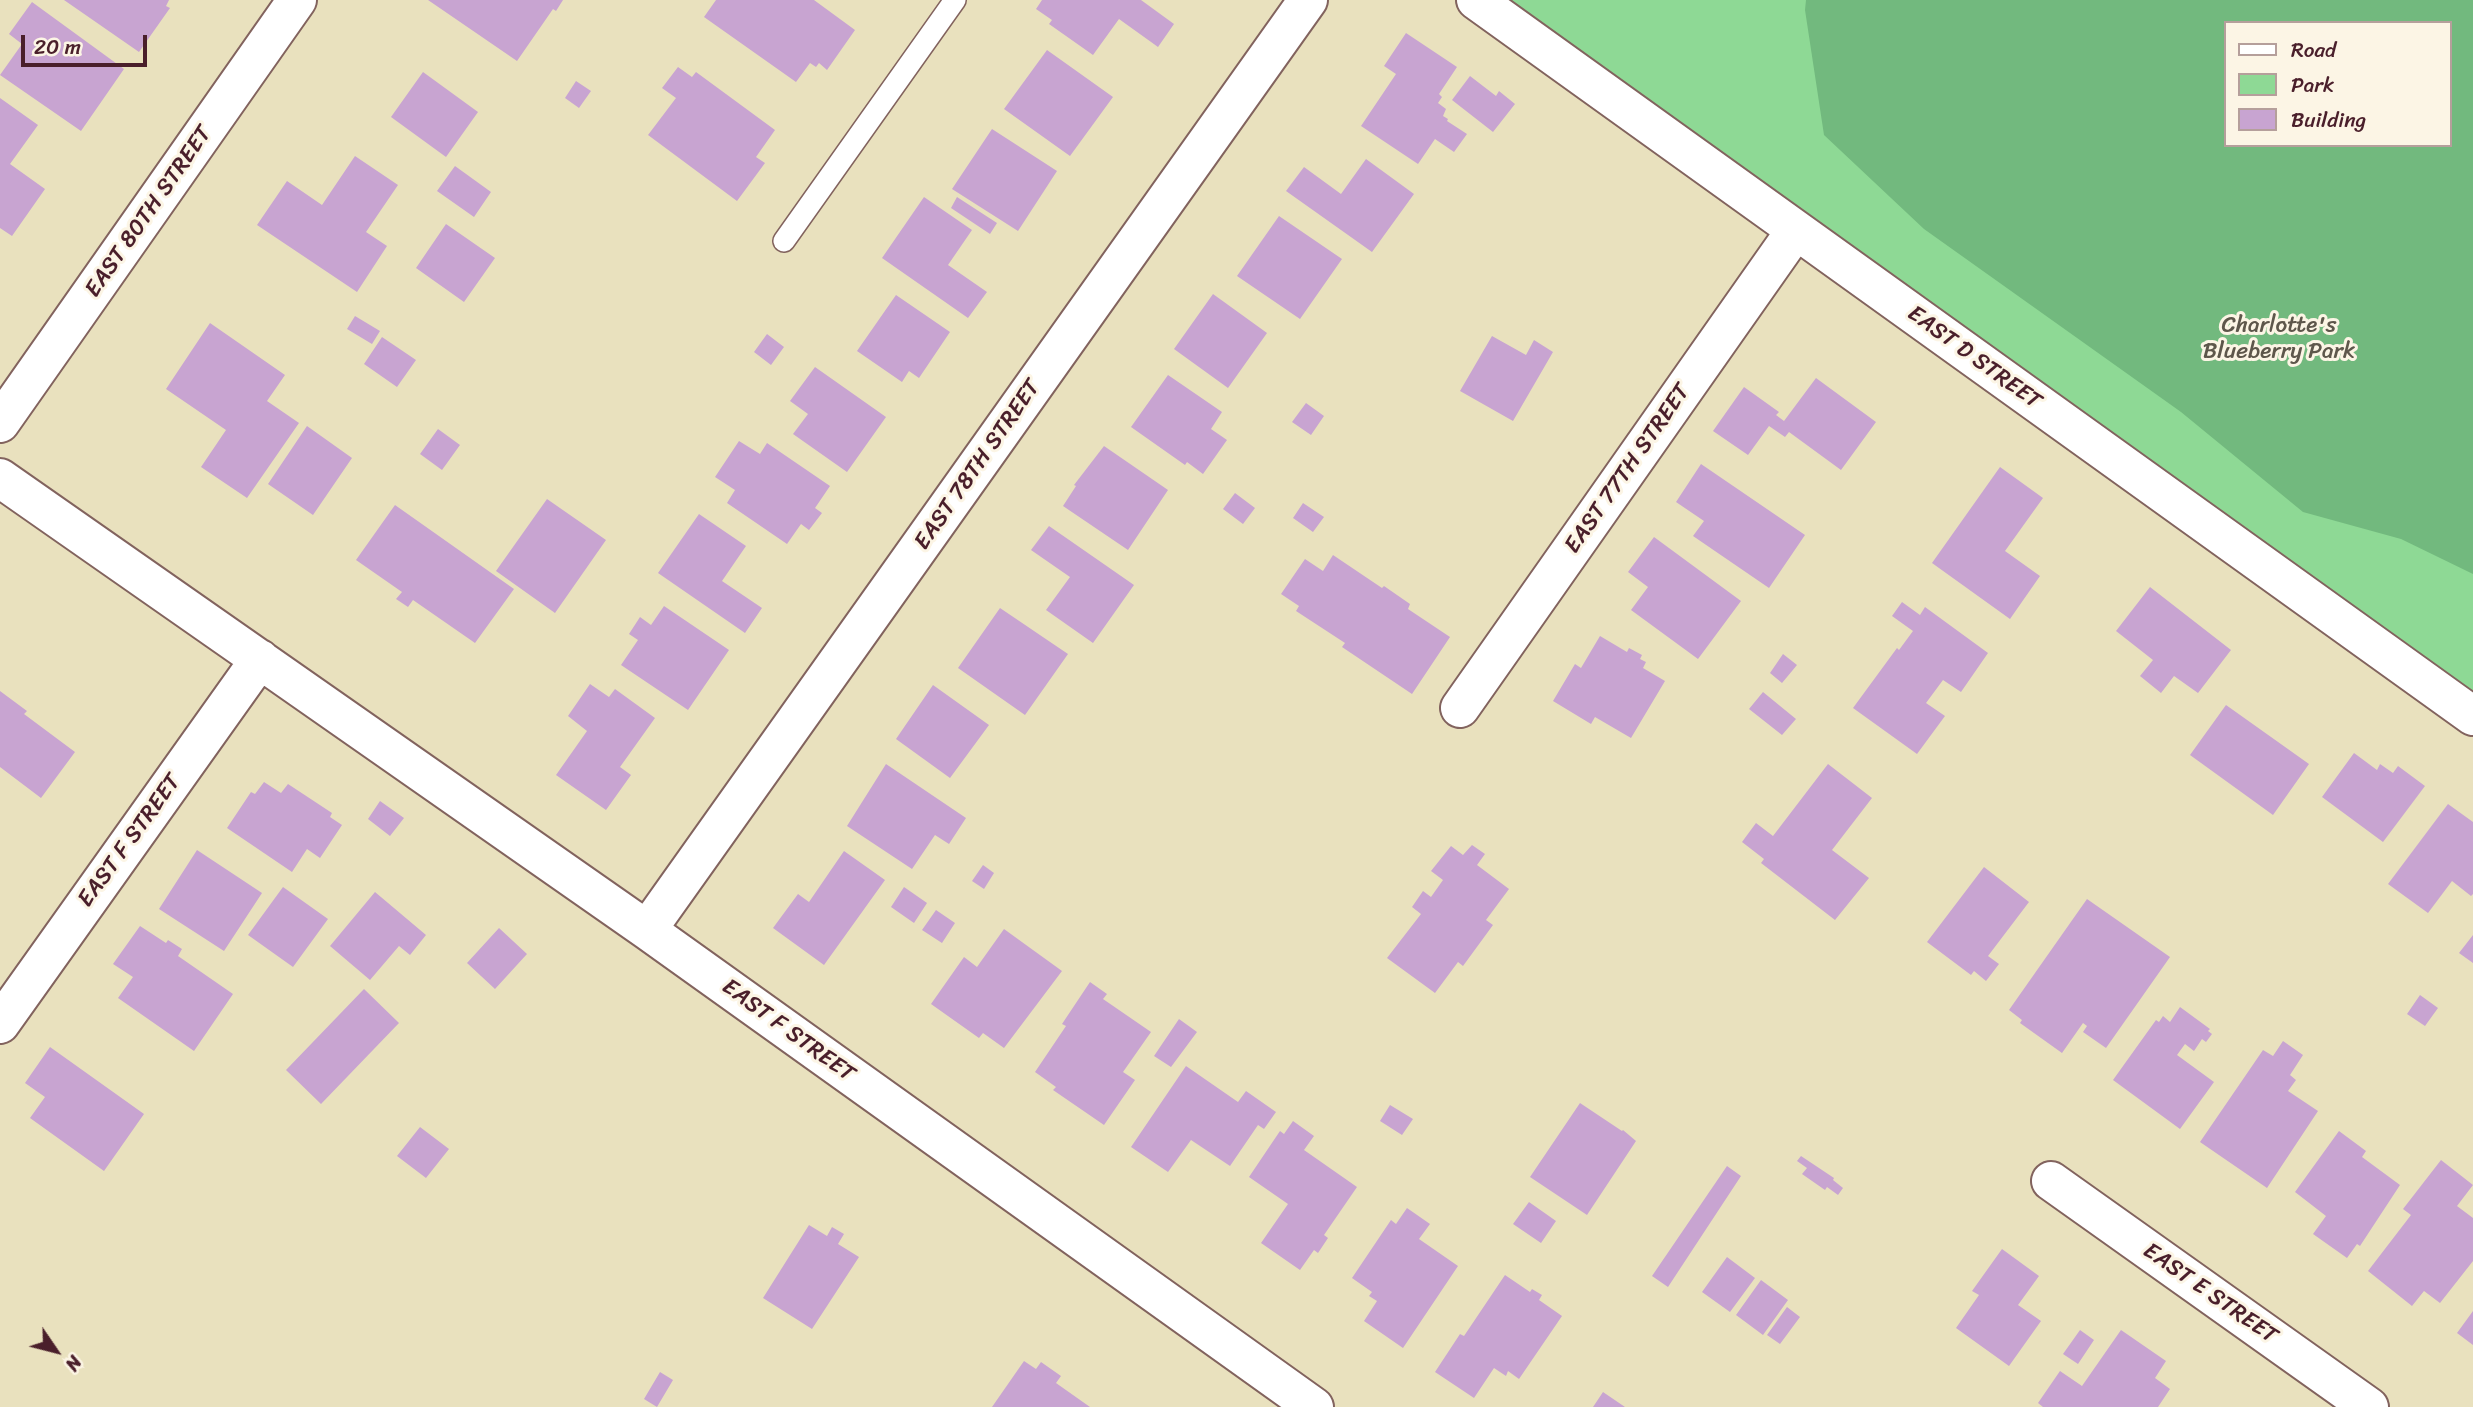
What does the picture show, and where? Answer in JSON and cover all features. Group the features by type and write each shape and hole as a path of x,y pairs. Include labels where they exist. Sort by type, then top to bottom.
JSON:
{"street":[{"name":"EAST 80TH STREET","path":"0,423 297,0"},
{"name":"EAST 78TH STREET","path":"647,930 1308,0"},
{"name":"EAST D STREET","path":"1476,0 2473,716"},
{"name":"EAST 77TH STREET","path":"1460,708 1796,230"},
{"name":"EAST F STREET","path":"0,478 647,930 1314,1407"},
{"name":"EAST F STREET","path":"0,1024 260,659"},
{"name":"EAST E STREET","path":"2051,1181 2369,1407"}],"lane":[{"path":"783,241 955,0"}],"green space":[{"name":"Charlotte's Blueberry Park","path":"1476,0 2473,0 2473,716"},
{"name":"Charlotte's Blueberry Park","path":"1806,0 2473,0 2473,574 2401,539 2303,512 2181,412 1924,229 1824,135 1805,10"}],"building":[{"path":"64,0 169,0 166,6 170,8 139,52"},
{"path":"428,0 563,0 556,11 553,9 517,61"},
{"path":"716,0 814,0 855,30 827,70 819,63 816,67 810,63 796,82 704,17"},
{"path":"1042,0 1141,0 1174,24 1158,47 1119,19 1093,55 1049,24 1052,20 1036,9"},
{"path":"32,2 124,69 81,131 0,75 22,44 9,34"},
{"path":"1406,33 1457,67 1439,94 1442,97 1438,103 1446,109 1443,116 1447,121 1467,134 1454,152 1435,139 1418,164 1361,126 1396,74 1384,66"},
{"path":"1047,50 1113,97 1070,156 1004,109"},
{"path":"678,67 692,77 696,72 775,130 756,157 765,163 737,201 648,135 676,98 662,88"},
{"path":"423,72 478,112 446,157 391,117"},
{"path":"1470,76 1496,96 1499,91 1515,104 1493,132 1452,100"},
{"path":"576,81 591,91 579,108 565,98"},
{"path":"0,98 38,125 10,164 45,189 12,236 0,228"},
{"path":"992,129 1057,171 1018,231 952,189"},
{"path":"355,156 398,185 366,232 387,246 357,292 257,225 287,181 322,205"},
{"path":"1366,159 1414,194 1372,252 1286,191 1304,167 1341,194"},
{"path":"455,166 491,192 474,217 437,191"},
{"path":"924,197 972,230 948,265 987,292 968,318 882,258"},
{"path":"957,197 997,223 990,234 951,208"},
{"path":"1279,216 1342,259 1300,319 1237,276"},
{"path":"446,224 495,258 464,302 416,268"},
{"path":"1213,294 1267,333 1228,388 1174,349"},
{"path":"896,295 950,332 919,378 909,371 902,382 857,351"},
{"path":"355,316 380,331 372,344 347,329"},
{"path":"210,323 285,375 267,401 299,423 247,498 201,467 226,430 166,389"},
{"path":"767,334 784,347 771,365 754,352"},
{"path":"1492,336 1526,355 1534,340 1553,352 1513,421 1460,391"},
{"path":"382,337 416,360 397,387 364,364"},
{"path":"815,367 886,417 847,472 793,434 808,414 790,401"},
{"path":"1168,375 1222,412 1211,429 1227,440 1203,474 1187,462 1185,465 1131,427"},
{"path":"1816,378 1876,422 1841,470 1789,432 1785,437 1769,426 1748,455 1713,431 1744,387 1779,412 1776,415 1784,421"},
{"path":"1306,403 1324,416 1311,435 1292,422"},
{"path":"307,426 352,458 313,515 268,484"},
{"path":"438,429 460,445 442,470 420,454"},
{"path":"739,441 760,454 767,443 830,486 815,508 822,513 809,530 801,524 787,544 727,503 735,490 715,477"},
{"path":"1104,446 1168,490 1128,550 1063,506 1076,486 1074,485"},
{"path":"1701,464 1805,535 1769,588 1693,536 1704,521 1676,502"},
{"path":"2000,467 2043,498 2005,551 2040,576 2010,619 1932,563"},
{"path":"1235,493 1255,508 1243,524 1223,509"},
{"path":"547,499 606,540 555,613 496,571"},
{"path":"1303,503 1324,517 1313,532 1293,518"},
{"path":"395,505 514,589 475,643 413,600 408,607 396,599 402,592 356,560"},
{"path":"699,514 746,546 722,581 762,608 745,633 658,573"},
{"path":"1049,526 1134,585 1093,643 1046,610 1070,577 1031,550"},
{"path":"1654,537 1741,601 1698,659 1631,610 1648,587 1628,572"},
{"path":"1333,555 1410,604 1408,609 1450,637 1412,694 1342,647 1345,643 1296,611 1299,606 1281,594 1305,559 1323,571"},
{"path":"2150,587 2231,650 2198,693 2174,676 2161,693 2140,676 2153,660 2116,631"},
{"path":"1902,602 1920,615 1925,607 1988,653 1961,692 1943,680 1926,703 1945,716 1917,754 1853,708 1897,648 1899,650 1913,631 1892,616"},
{"path":"664,606 729,650 688,710 621,665 638,640 629,634 640,617 651,625"},
{"path":"1000,608 1068,654 1025,715 958,668"},
{"path":"1600,636 1627,652 1629,648 1642,655 1640,659 1646,662 1643,668 1665,681 1631,738 1595,717 1591,724 1553,701 1575,664 1581,668"},
{"path":"1783,654 1797,665 1782,683 1770,673"},
{"path":"590,684 609,697 615,689 655,718 620,767 631,775 606,810 556,775 587,731 568,716"},
{"path":"933,685 989,725 950,778 896,739"},
{"path":"0,691 27,711 24,714 75,752 41,798 0,767"},
{"path":"1763,692 1796,719 1782,735 1749,709"},
{"path":"2226,705 2309,764 2273,815 2190,755"},
{"path":"2354,753 2377,770 2380,764 2393,773 2398,766 2425,786 2383,842 2322,797"},
{"path":"886,764 966,818 949,844 935,835 912,869 847,826"},
{"path":"1828,764 1872,798 1832,850 1869,878 1835,920 1761,863 1764,859 1742,842 1756,823 1773,836"},
{"path":"264,782 281,793 288,784 332,813 330,817 342,825 320,858 307,849 292,872 227,828 251,792 255,794"},
{"path":"380,801 404,818 390,836 368,819"},
{"path":"2448,804 2473,822 2473,894 2471,896 2452,881 2428,913 2388,884"},
{"path":"1472,845 1485,854 1477,865 1509,889 1486,920 1493,925 1463,966 1458,962 1435,993 1387,958 1421,914 1412,907 1423,891 1431,897 1443,880 1431,871 1451,846 1463,855"},
{"path":"197,850 262,893 224,951 159,909"},
{"path":"844,851 885,880 824,965 773,928 798,894 809,902"},
{"path":"983,865 994,873 984,889 972,881"},
{"path":"1984,867 2029,902 1988,956 1999,964 1986,981 1974,971 1971,975 1927,942"},
{"path":"283,887 328,919 293,967 248,935"},
{"path":"904,887 927,903 914,923 891,907"},
{"path":"375,892 426,935 410,955 399,946 370,980 330,946"},
{"path":"2087,899 2170,957 2106,1048 2083,1032 2087,1026 2083,1023 2062,1053 2020,1023 2022,1020 2009,1010"},
{"path":"936,910 955,923 942,943 922,930"},
{"path":"140,926 166,943 168,940 182,949 178,956 233,994 194,1051 118,998 133,977 113,964"},
{"path":"499,928 527,954 495,989 467,963"},
{"path":"1004,929 1062,971 1004,1048 983,1033 979,1038 931,1004 964,957 977,967"},
{"path":"2473,935 2473,963 2459,953"},
{"path":"1090,982 1107,994 1103,999 1151,1032 1123,1072 1135,1080 1104,1125 1053,1090 1056,1087 1035,1072 1066,1026 1062,1024"},
{"path":"364,989 399,1023 321,1104 286,1070"},
{"path":"2420,995 2438,1008 2425,1026 2407,1014"},
{"path":"2180,1007 2210,1029 2208,1031 2212,1034 2206,1042 2202,1039 2194,1051 2185,1044 2177,1055 2214,1082 2180,1129 2113,1080 2156,1020 2159,1022 2163,1016 2170,1022"},
{"path":"1179,1019 1197,1032 1171,1067 1154,1056"},
{"path":"2283,1041 2303,1055 2290,1075 2296,1080 2288,1091 2318,1111 2267,1188 2200,1142 2263,1050 2273,1056"},
{"path":"50,1047 144,1114 104,1171 30,1118 45,1097 25,1083"},
{"path":"1186,1066 1238,1102 1246,1091 1276,1112 1264,1129 1258,1125 1230,1166 1191,1140 1168,1172 1131,1147"},
{"path":"1580,1103 1636,1141 1587,1215 1530,1177"},
{"path":"1390,1105 1413,1119 1402,1135 1380,1121"},
{"path":"1293,1121 1314,1136 1304,1150 1357,1187 1324,1235 1328,1238 1318,1253 1314,1250 1300,1270 1261,1243 1288,1204 1249,1177 1280,1131 1284,1134"},
{"path":"420,1127 449,1149 426,1178 397,1156"},
{"path":"2339,1131 2366,1151 2362,1157 2400,1185 2360,1246 2357,1244 2347,1258 2313,1234 2326,1216 2295,1192"},
{"path":"1801,1156 1834,1178 1843,1188 1838,1195 1827,1187 1825,1190 1802,1174 1807,1168 1797,1161"},
{"path":"2441,1160 2473,1185 2457,1206 2473,1218 2473,1261 2440,1303 2424,1291 2412,1306 2368,1271 2411,1215 2403,1209"},
{"path":"1727,1166 1741,1176 1668,1287 1652,1276"},
{"path":"1529,1202 1556,1221 1541,1243 1513,1224"},
{"path":"1407,1208 1430,1224 1419,1239 1458,1266 1403,1348 1364,1321 1377,1301 1369,1296 1372,1292 1352,1278 1391,1220 1396,1224"},
{"path":"809,1225 827,1236 832,1227 844,1234 838,1244 859,1257 812,1329 763,1298"},
{"path":"2002,1249 2039,1276 2018,1305 2041,1321 2009,1366 1956,1328 1979,1295 1972,1291"},
{"path":"1727,1257 1755,1278 1730,1312 1702,1292"},
{"path":"1505,1275 1530,1292 1532,1289 1542,1295 1539,1300 1562,1316 1519,1379 1508,1371 1506,1376 1494,1368 1474,1398 1435,1372 1460,1334 1464,1336"},
{"path":"1761,1280 1788,1300 1763,1335 1736,1315"},
{"path":"1787,1307 1800,1317 1780,1344 1767,1335"},
{"path":"2473,1311 2473,1345 2457,1333"},
{"path":"2080,1330 2094,1340 2078,1364 2063,1354"},
{"path":"2121,1330 2166,1361 2155,1378 2170,1389 2158,1407 2043,1407 2038,1403 2060,1371 2082,1386"},
{"path":"1024,1361 1036,1369 1041,1362 1061,1376 1056,1383 1090,1407 992,1407"},
{"path":"660,1372 673,1380 657,1407 644,1399"},
{"path":"1603,1392 1625,1407 1593,1407"}]}
